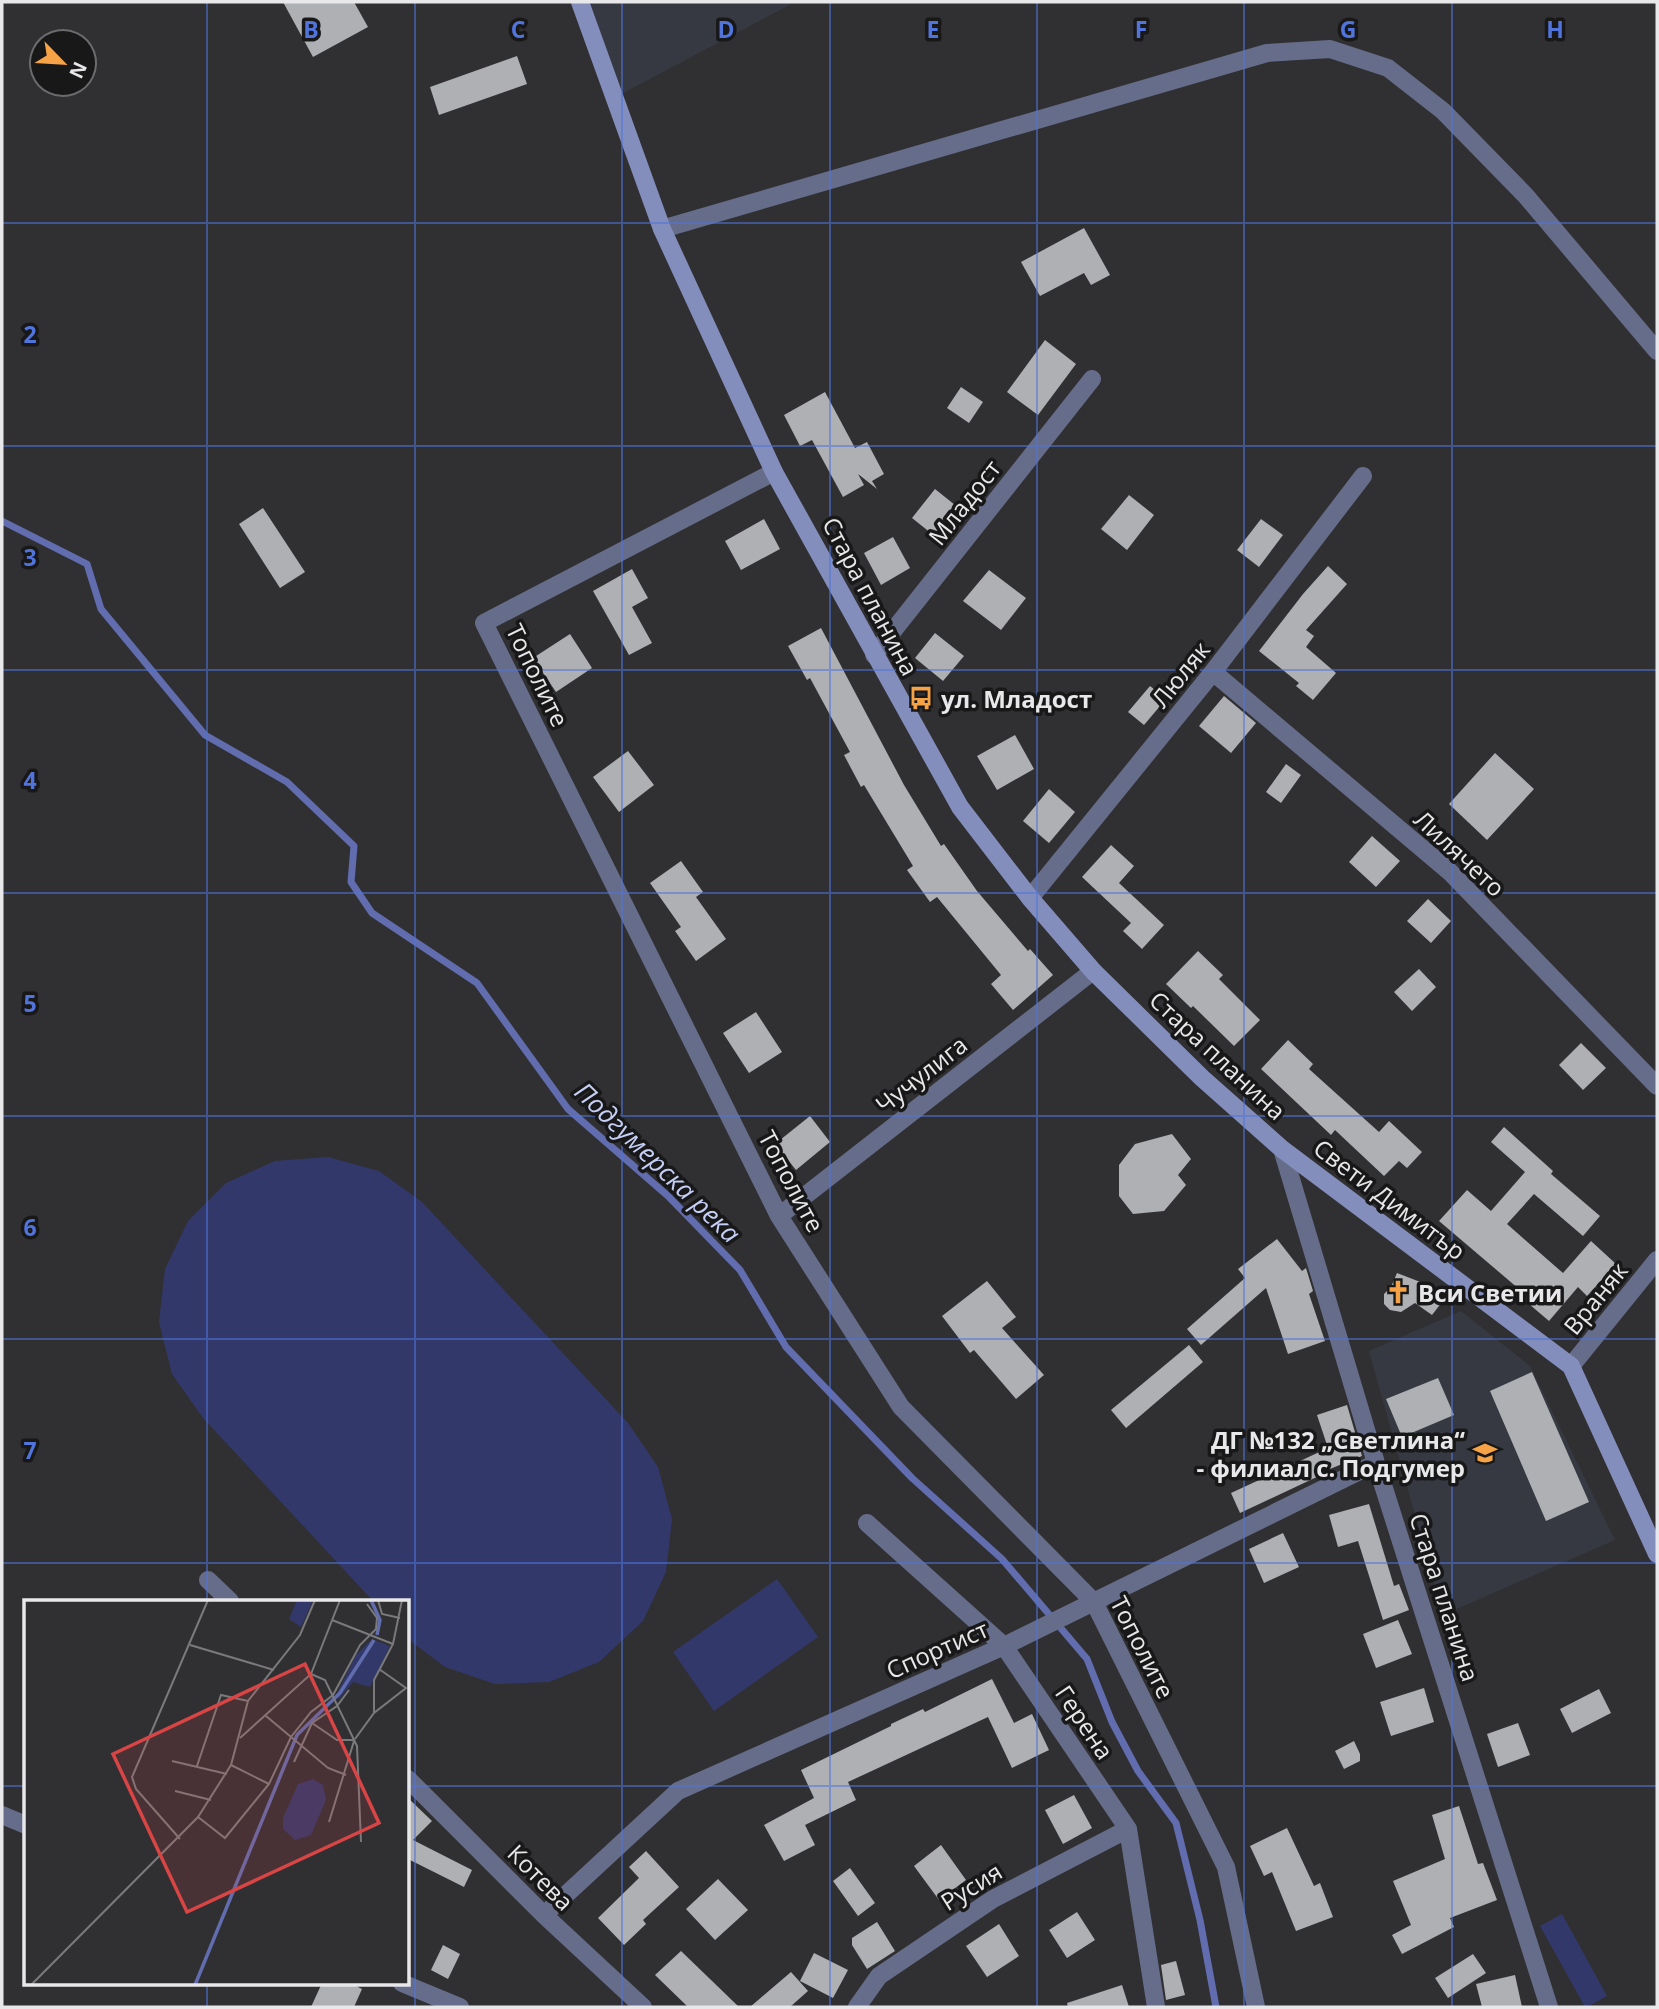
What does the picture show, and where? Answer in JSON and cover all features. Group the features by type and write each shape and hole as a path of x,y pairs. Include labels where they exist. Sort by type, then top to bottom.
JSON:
{"street":[{"name":"Стара планина","path":"580,2 662,229 774,472 960,807 1030,898 1093,971 1202,1078 1282,1149 1376,1463 1549,2007"},
{"path":"662,229 1267,52 1330,49 1388,68 1443,111 1525,196 1657,351"},
{"name":"Младост","path":"874,655 1092,379"},
{"name":"Тополите","path":"774,472 484,623 779,1216 901,1408 1094,1602 1226,1867 1256,2007"},
{"name":"Люляк","path":"1030,898 1213,673 1363,476"},
{"name":"Лилячето","path":"1213,673 1450,872 1657,1086"},
{"name":"Чучулига","path":"779,1216 1093,971"},
{"name":"Свети Димитър","path":"1282,1149 1571,1366 1657,1554"},
{"name":"Враняк","path":"1571,1366 1657,1260"},
{"name":"Спортист","path":"544,1915 678,1791 1004,1646 1376,1463"},
{"name":"Герена","path":"867,1523 1004,1646 1128,1829 1156,2007"},
{"path":"208,1580 229,1600"},
{"name":"Котева","path":"410,1781 544,1915 643,2007"},
{"path":"2,1815 24,1824"},
{"name":"Русия","path":"857,2007 879,1976 993,1899 1128,1829"},
{"path":"404,1984 460,2007"}],"shaded area":[{"path":"580,2 795,2 614,98"},
{"path":"328,1157 379,1171 422,1202 628,1423 658,1467 672,1519 666,1572 643,1621 599,1662 549,1682 495,1684 445,1667 410,1641 410,1600 372,1600 203,1418 172,1374 159,1322 165,1269 188,1221 226,1183 275,1161"},
{"name":"ДГ №132 „Светлина“ - филиал с. Подгумер","path":"1461,1311 1530,1366 1615,1540 1443,1615 1369,1351"},
{"path":"777,1579 818,1637 714,1711 673,1652"},
{"path":"1562,1914 1607,1996 1587,2007 1540,1926"}],"building":[{"path":"283,2 354,2 368,27 313,57"},
{"path":"517,56 527,84 439,115 430,87"},
{"path":"1084,228 1110,275 1091,285 1084,273 1040,296 1021,262"},
{"path":"1045,340 1076,364 1038,415 1007,392"},
{"path":"961,387 983,402 969,423 947,408"},
{"path":"825,392 855,448 867,442 884,474 872,481 877,489 858,474 864,485 843,497 812,440 800,446 784,415"},
{"path":"935,489 960,509 937,538 912,518"},
{"path":"1129,495 1154,515 1127,550 1101,529"},
{"path":"263,508 305,572 280,588 239,524"},
{"path":"764,519 780,549 741,570 725,541"},
{"path":"1261,519 1283,535 1259,567 1237,550"},
{"path":"893,537 910,568 881,585 864,553"},
{"path":"1328,566 1347,584 1306,630 1314,636 1306,647 1336,673 1313,700 1296,686 1299,683 1259,651"},
{"path":"632,569 648,598 632,607 652,643 629,655 593,591"},
{"path":"989,570 1026,598 1001,630 963,601"},
{"path":"821,628 904,785 941,846 944,844 977,891 1028,951 1030,949 1053,975 1013,1010 991,984 1001,975 937,897 930,902 907,870 913,866 864,785 861,787 844,755 850,752 810,678 807,680 788,646"},
{"path":"935,633 964,656 943,681 915,658"},
{"path":"570,634 592,668 556,692 533,658"},
{"path":"1150,686 1166,699 1144,725 1128,712"},
{"path":"1224,696 1256,723 1231,753 1199,726"},
{"path":"1015,735 1034,769 997,790 977,756"},
{"path":"628,751 654,785 619,812 593,777"},
{"path":"1495,753 1534,789 1487,840 1449,804"},
{"path":"1286,764 1301,775 1281,803 1266,792"},
{"path":"1049,789 1075,812 1049,843 1023,821"},
{"path":"1372,836 1400,861 1376,887 1349,862"},
{"path":"1111,845 1134,866 1119,883 1164,925 1142,949 1123,931 1131,923 1082,877"},
{"path":"681,861 703,892 696,897 726,939 696,961 675,931 681,927 650,883"},
{"path":"1428,899 1451,921 1431,943 1407,921"},
{"path":"1198,951 1223,975 1219,979 1260,1020 1234,1046 1166,984"},
{"path":"1419,969 1436,987 1412,1011 1394,992"},
{"path":"756,1012 782,1052 749,1073 723,1033"},
{"path":"1288,1040 1313,1064 1309,1069 1379,1132 1389,1121 1422,1152 1407,1168 1399,1161 1384,1176 1335,1130 1331,1135 1261,1069"},
{"path":"1581,1043 1606,1068 1583,1090 1559,1065"},
{"path":"810,1116 830,1142 796,1170 775,1144"},
{"path":"1504,1127 1553,1171 1551,1174 1600,1216 1583,1236 1534,1194 1507,1224 1563,1273 1591,1241 1616,1264 1587,1296 1578,1287 1549,1321 1522,1298 1526,1295 1439,1221 1467,1190 1491,1211 1525,1172 1491,1142"},
{"path":"1172,1134 1191,1159 1178,1175 1186,1185 1164,1211 1133,1214 1119,1196 1119,1165 1135,1144"},
{"path":"1277,1239 1302,1271 1306,1268 1313,1291 1309,1294 1325,1341 1288,1354 1266,1288 1201,1345 1187,1329 1245,1278 1238,1269"},
{"path":"1397,1273 1449,1293 1432,1315 1415,1303 1401,1312 1390,1310 1384,1304 1384,1294 1391,1287"},
{"path":"987,1281 1016,1317 1002,1328 1044,1375 1016,1399 974,1350 970,1353 942,1316"},
{"path":"1189,1345 1203,1362 1126,1428 1111,1410"},
{"path":"1532,1372 1589,1502 1546,1521 1490,1391"},
{"path":"1438,1378 1454,1415 1402,1437 1386,1399"},
{"path":"1347,1405 1362,1456 1320,1473 1321,1475 1240,1513 1231,1493 1328,1448 1317,1415"},
{"path":"1369,1504 1394,1586 1399,1584 1409,1610 1383,1620 1358,1541 1338,1547 1329,1515"},
{"path":"1283,1533 1299,1567 1264,1583 1249,1549"},
{"path":"1398,1620 1412,1654 1376,1668 1363,1634"},
{"path":"992,1679 1014,1723 1032,1714 1049,1750 1012,1768 988,1717 848,1782 856,1800 805,1825 815,1845 784,1861 764,1825 814,1798 801,1770 891,1724 923,1709 925,1712"},
{"path":"1424,1688 1434,1722 1391,1736 1380,1702"},
{"path":"1599,1689 1611,1713 1572,1733 1560,1709"},
{"path":"1518,1723 1530,1755 1498,1767 1487,1734"},
{"path":"1354,1741 1360,1761 1344,1769 1335,1751"},
{"path":"1074,1795 1092,1828 1063,1844 1045,1810"},
{"path":"410,1800 432,1821 413,1840 472,1870 464,1887 410,1860"},
{"path":"1459,1806 1478,1864 1483,1863 1497,1900 1450,1918 1454,1927 1402,1954 1392,1935 1411,1925 1393,1881 1445,1859 1432,1815"},
{"path":"1287,1828 1314,1886 1320,1883 1333,1917 1296,1931 1272,1872 1264,1876 1250,1846"},
{"path":"941,1845 966,1880 939,1900 914,1866"},
{"path":"646,1851 679,1887 643,1920 646,1924 624,1945 598,1918 639,1878 629,1867"},
{"path":"850,1868 875,1903 858,1916 833,1881"},
{"path":"718,1879 748,1910 715,1940 686,1909"},
{"path":"1077,1912 1095,1940 1067,1958 1049,1930"},
{"path":"877,1922 895,1951 867,1969 852,1945 852,1938"},
{"path":"999,1924 1019,1956 987,1977 966,1946"},
{"path":"443,1945 460,1954 448,1979 431,1970"},
{"path":"681,1951 739,2007 688,2007 655,1975"},
{"path":"814,1953 848,1970 833,1998 800,1981"},
{"path":"1473,1954 1486,1973 1448,1998 1435,1978"},
{"path":"1176,1961 1185,1995 1166,2000 1161,1965"},
{"path":"791,1972 808,1991 790,2007 750,2007"},
{"path":"1515,1975 1522,2007 1482,2007 1476,1984"},
{"path":"322,1984 352,1984 362,1989 354,2007 311,2007"},
{"path":"1122,1985 1129,2007 1068,2007 1067,2003"}],"waterway":[{"name":"Подгумерска река","path":"2,521 87,564 101,609 205,735 287,782 354,846 351,882 372,913 477,983 568,1109 668,1196 740,1270 786,1347 912,1478 1002,1559 1087,1659 1112,1722 1138,1771 1176,1823 1200,1920 1216,2007"}],"place":[{"name":"ул. Младост","path":"921,698"},
{"name":"Вси Светии","path":"1398,1292"},
{"name":"ДГ №132 „Светлина“ - филиал с. Подгумер","path":"1485,1453"}]}
